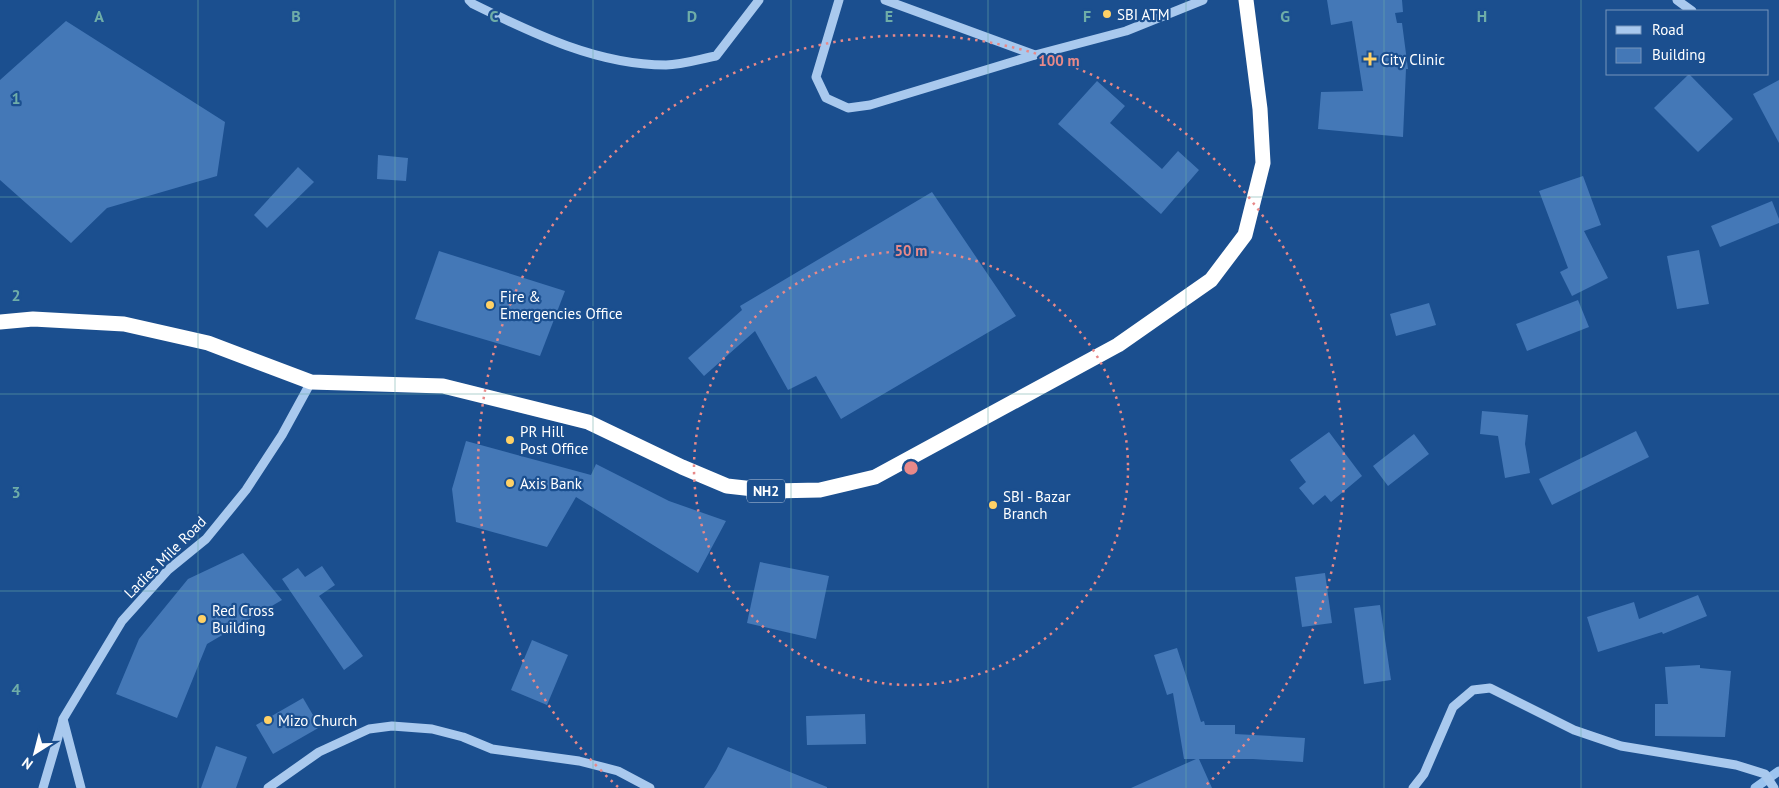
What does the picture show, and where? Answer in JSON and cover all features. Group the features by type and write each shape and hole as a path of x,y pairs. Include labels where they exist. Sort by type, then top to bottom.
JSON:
{"highway":[{"name":"NH2","path":"0,322 33,319 124,324 208,343 312,382 443,386 588,422 682,467 727,486 772,491 820,490 875,477 1118,345 1211,280 1245,235 1263,162 1260,109 1246,0"}],"street":[{"path":"469,0 473,4 530,32 607,59 668,65 716,56 759,0"},
{"path":"839,0 816,78 826,98 848,108 870,105 1035,55 1126,31 1202,0"},
{"path":"885,0 1035,55"},
{"path":"1677,0 1691,10"},
{"name":"Ladies Mile Road","path":"43,788 63,719 122,620 168,570 206,539 246,490 282,435 312,382"},
{"path":"1413,788 1424,774 1453,707 1473,690 1490,688 1574,730 1621,746 1736,765 1765,774 1774,788"},
{"path":"63,719 81,788"},
{"path":"268,788 319,752 369,729 392,726 432,729 464,737 492,749 579,761 618,770 650,788"}],"building":[{"path":"1327,0 1402,0 1403,12 1395,13 1397,23 1402,23 1408,69 1406,69 1403,137 1318,129 1321,92 1363,91 1352,21 1331,25"},
{"path":"66,21 225,122 217,176 107,208 71,243 0,180 0,80"},
{"path":"1690,75 1733,119 1698,152 1654,108"},
{"path":"1779,80 1779,143 1753,94"},
{"path":"1097,81 1125,106 1110,123 1162,169 1178,151 1199,170 1161,214 1058,124"},
{"path":"378,155 408,158 406,181 377,179"},
{"path":"298,167 314,182 267,228 254,215"},
{"path":"1583,176 1601,225 1584,231 1608,278 1572,296 1560,272 1568,268 1539,191"},
{"path":"932,192 1016,316 841,419 816,376 788,390 755,331 704,376 688,358 742,310 740,306"},
{"path":"1772,201 1779,223 1720,247 1711,226"},
{"path":"1699,250 1709,304 1677,309 1667,256"},
{"name":"Fire & Emergencies Office","path":"439,251 565,291 540,356 415,319"},
{"path":"1578,300 1589,327 1527,351 1516,324"},
{"path":"1429,303 1436,325 1396,336 1390,314"},
{"path":"1482,411 1528,415 1525,444 1530,473 1505,478 1498,436 1480,434"},
{"path":"1636,431 1649,457 1552,505 1539,479"},
{"path":"1329,432 1362,476 1331,502 1325,495 1313,505 1299,488 1306,482 1290,460"},
{"path":"1414,434 1429,454 1388,486 1373,466"},
{"path":"466,441 591,475 596,464 669,501 726,521 698,573 576,497 547,547 456,522 452,489"},
{"name":"Red Cross Building","path":"243,553 282,600 207,644 177,718 116,694 139,639 188,579"},
{"path":"760,562 829,576 816,639 747,623"},
{"path":"322,566 335,585 319,596 363,656 344,670 282,579 298,568 305,577"},
{"path":"1325,573 1332,623 1302,627 1295,577"},
{"path":"1698,595 1707,616 1663,634 1662,632 1598,652 1587,617 1634,602 1639,619"},
{"path":"1380,605 1391,680 1364,684 1354,608"},
{"path":"532,640 568,655 547,705 511,690"},
{"path":"1177,648 1201,722 1204,721 1205,725 1235,725 1235,734 1305,738 1303,762 1253,759 1199,759 1212,788 1131,788 1196,759 1184,759 1173,693 1167,695 1154,655"},
{"path":"1700,665 1700,668 1731,671 1725,737 1655,736 1655,704 1668,704 1665,667"},
{"path":"303,698 320,727 273,754 256,725"},
{"path":"865,714 866,744 807,745 806,716"},
{"path":"216,746 247,757 236,788 201,788"},
{"path":"728,747 827,787 827,788 704,788"}],"waterway":[{"path":"1755,788 1779,771"}],"place":[{"name":"SBI ATM","path":"1107,14"},
{"name":"City Clinic","path":"1370,59"},
{"name":"Fire & Emergencies Office","path":"490,305"},
{"name":"PR Hill Post Office","path":"510,440"},
{"name":"Axis Bank","path":"510,483"},
{"name":"SBI - Bazar Branch","path":"993,505"},
{"name":"Red Cross Building","path":"202,619"},
{"name":"Mizo Church","path":"268,720"}]}
